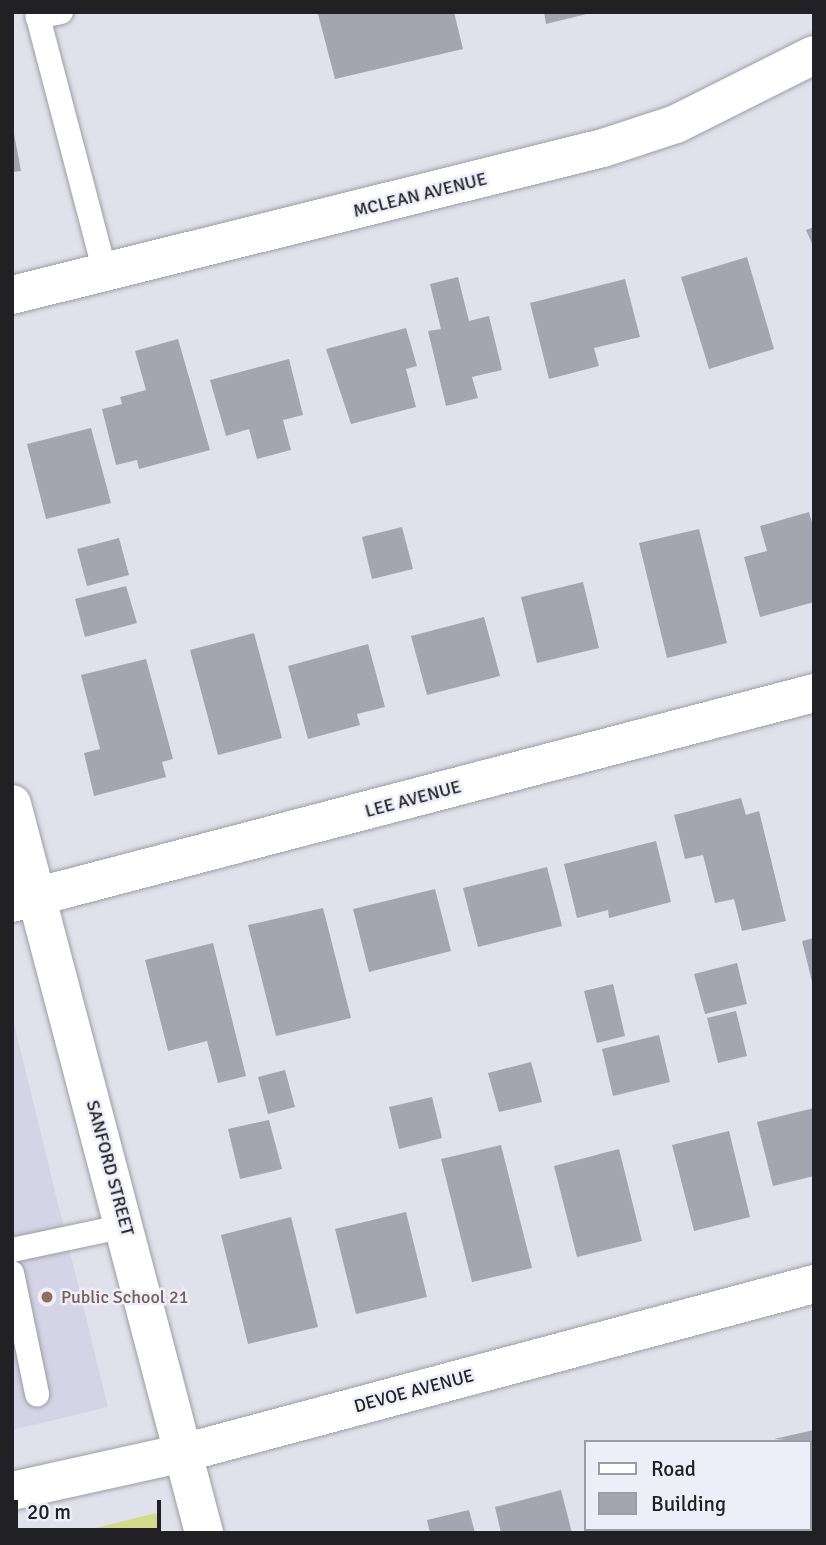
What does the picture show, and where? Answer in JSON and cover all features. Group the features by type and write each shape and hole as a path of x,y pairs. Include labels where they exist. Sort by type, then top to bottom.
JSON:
{"street":[{"name":"MCLEAN AVENUE","path":"12,295 603,148 676,124 814,55"},
{"name":"LEE AVENUE","path":"23,900 814,692"},
{"name":"SANFORD STREET","path":"12,804 23,900 126,1226 204,1533"},
{"name":"DEVOE AVENUE","path":"12,1490 183,1454 814,1284"}],"lane":[{"path":"61,12 38,17 105,272"},
{"path":"12,1250 126,1226"},
{"path":"12,1273 37,1394"}],"shaded area":[{"name":"Public School 21","path":"12,1016 108,1407 12,1430"}],"green space":[{"path":"156,1513 160,1533 75,1533"}],"building":[{"path":"454,12 463,49 335,79 318,14"},
{"path":"544,12 591,12 591,13 546,24"},
{"path":"12,123 21,171 12,172"},
{"path":"814,227 814,248 806,230"},
{"path":"747,257 774,349 709,369 681,277"},
{"path":"458,277 469,321 489,316 502,370 472,377 478,398 446,406 428,331 441,329 430,284"},
{"path":"625,279 640,337 594,348 599,366 549,379 530,303"},
{"path":"406,328 417,366 406,369 416,407 351,424 326,349"},
{"path":"178,339 210,450 139,469 137,460 116,465 102,409 122,404 120,397 146,390 135,351"},
{"path":"289,359 303,415 283,420 291,450 257,459 249,429 226,436 210,380"},
{"path":"91,428 111,503 46,519 27,444"},
{"path":"809,512 814,529 814,602 760,617 744,557 767,551 760,526"},
{"path":"402,527 413,569 372,579 362,537"},
{"path":"699,529 727,643 667,658 639,543"},
{"path":"119,538 129,575 87,586 77,549"},
{"path":"583,582 599,648 537,663 521,597"},
{"path":"126,586 137,623 85,637 75,599"},
{"path":"484,617 500,676 427,695 411,636"},
{"path":"254,633 282,738 218,755 190,650"},
{"path":"368,644 385,707 357,714 360,725 308,739 288,666"},
{"path":"146,659 173,759 162,762 166,777 94,796 84,753 100,749 81,675"},
{"path":"741,798 746,815 759,811 786,921 742,931 734,899 715,903 703,855 685,859 674,815"},
{"path":"656,841 671,902 609,918 608,910 577,918 564,864"},
{"path":"547,867 562,926 478,947 463,888"},
{"path":"435,889 451,951 369,972 353,909"},
{"path":"323,908 351,1018 276,1036 248,925"},
{"path":"814,938 814,986 813,986 802,941"},
{"path":"213,943 246,1076 218,1083 207,1041 168,1051 145,960"},
{"path":"737,963 747,1004 705,1014 694,974"},
{"path":"613,984 625,1036 597,1043 584,991"},
{"path":"736,1011 747,1056 718,1063 707,1018"},
{"path":"659,1035 670,1082 613,1096 602,1049"},
{"path":"531,1062 542,1102 499,1112 488,1073"},
{"path":"285,1070 295,1107 268,1114 258,1077"},
{"path":"432,1097 442,1138 399,1149 389,1107"},
{"path":"814,1108 814,1176 773,1186 757,1122"},
{"path":"269,1120 282,1169 240,1179 228,1129"},
{"path":"729,1131 750,1217 694,1231 672,1145"},
{"path":"501,1145 532,1268 472,1282 441,1159"},
{"path":"619,1149 642,1241 577,1257 554,1166"},
{"path":"406,1212 427,1297 356,1314 335,1229"},
{"path":"291,1217 318,1327 248,1344 221,1235"},
{"path":"814,1430 814,1533 796,1531 812,1531 812,1440 774,1439"},
{"path":"561,1490 572,1533 501,1533 495,1507"},
{"path":"469,1510 475,1533 430,1533 427,1520"},
{"path":"602,1531 667,1533 603,1533"},
{"path":"696,1531 763,1533 697,1533"}],"place":[{"name":"Public School 21","path":"47,1297"}]}
